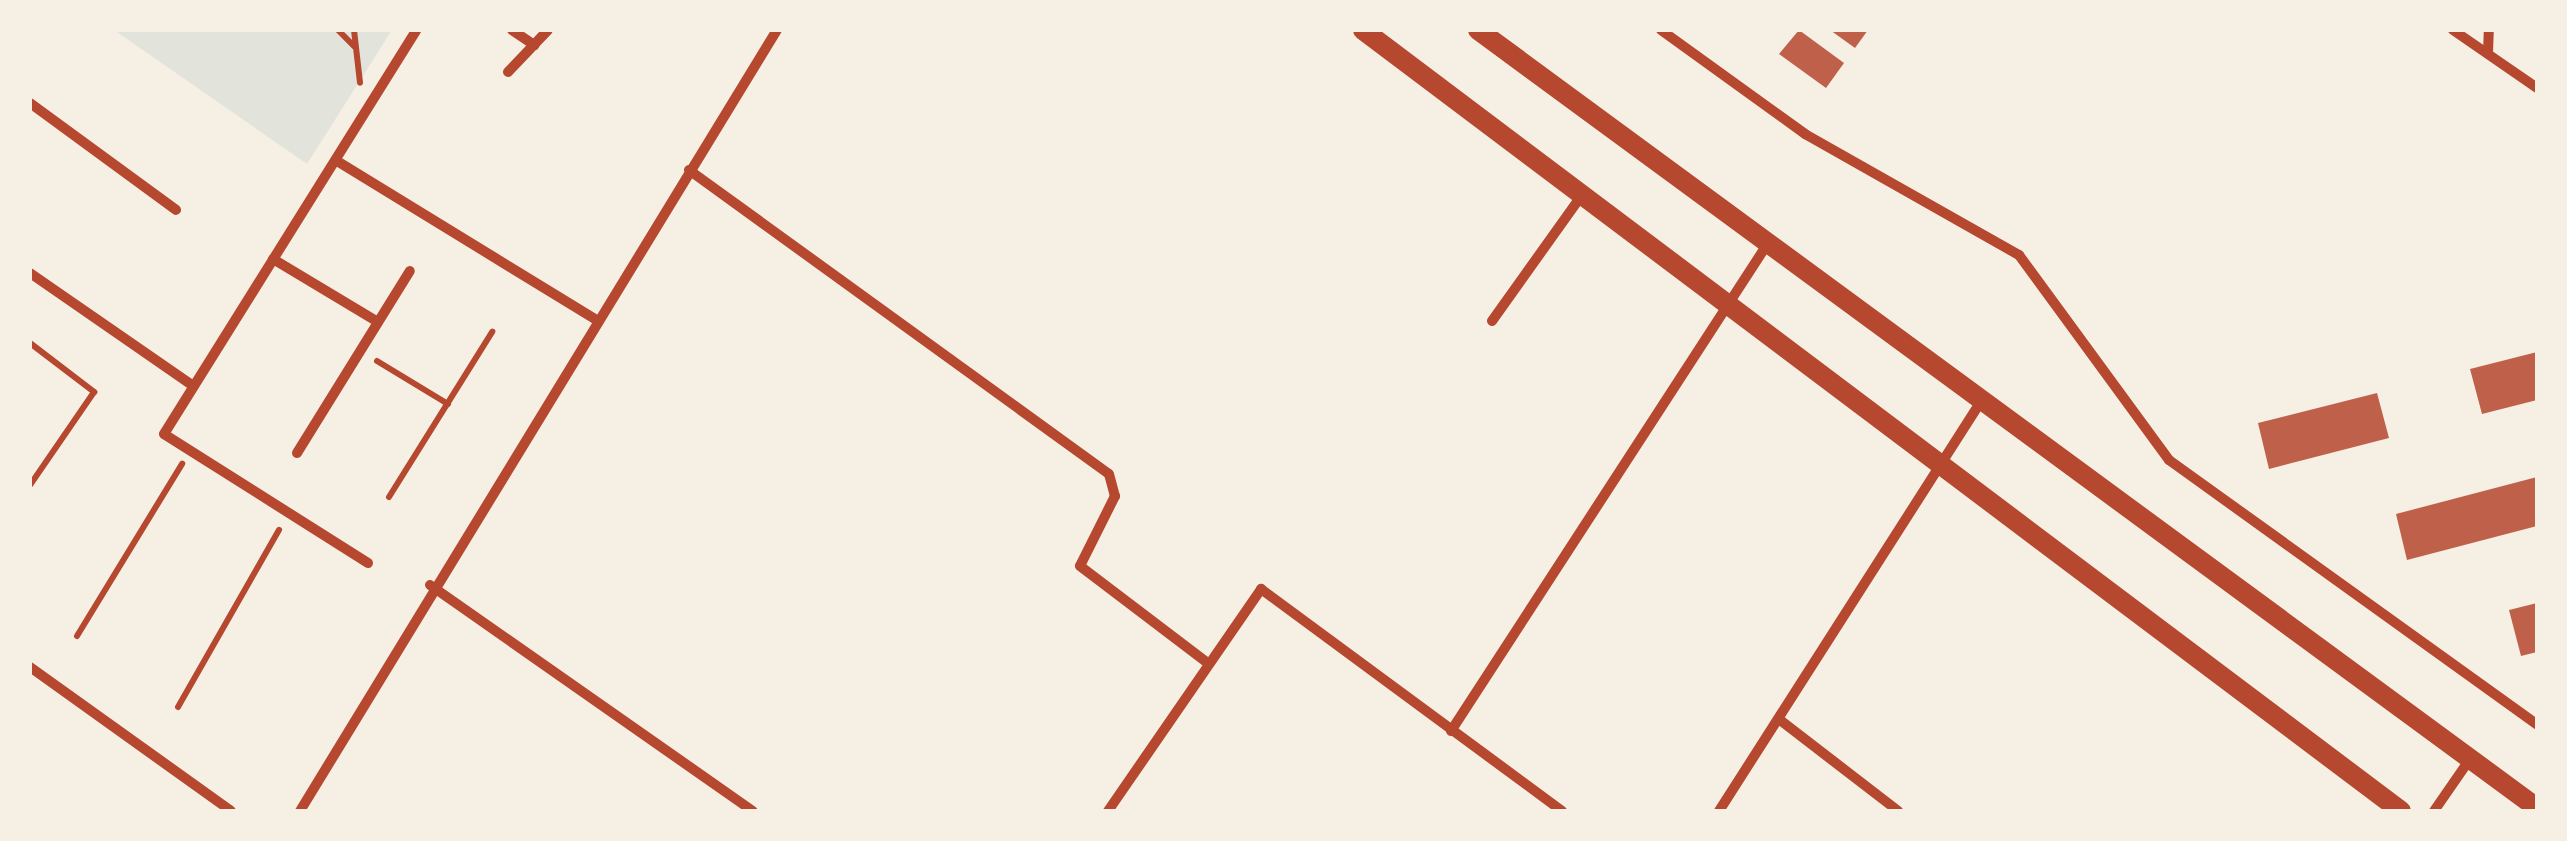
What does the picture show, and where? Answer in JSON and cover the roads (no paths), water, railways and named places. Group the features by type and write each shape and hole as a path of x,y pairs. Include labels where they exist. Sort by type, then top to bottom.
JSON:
{"main road":[{"path":"1363,30 2402,811"},
{"path":"1478,30 1771,238 2537,808"}],"street":[{"path":"368,563 188,455 164,434 416,30"},
{"path":"512,30 534,45"},
{"path":"508,72 548,30"},
{"path":"300,811 430,586 777,30"},
{"path":"1661,30 1805,134 2019,255 2170,460 2537,724"},
{"path":"2453,30 2537,88"},
{"path":"2488,52 2490,30"},
{"path":"30,103 176,210"},
{"path":"337,161 596,320"},
{"path":"690,170 1108,474 1115,496 1080,566 1205,661"},
{"path":"1492,320 1582,194"},
{"path":"1451,730 1771,238"},
{"path":"273,259 378,322"},
{"path":"297,452 410,271"},
{"path":"30,273 192,386"},
{"path":"1720,811 1985,397"},
{"path":"430,586 753,811"},
{"path":"1108,811 1205,661 1261,589 1562,811"},
{"path":"30,667 232,811"},
{"path":"1780,720 1898,811"},
{"path":"2434,811 2470,758"}]}
